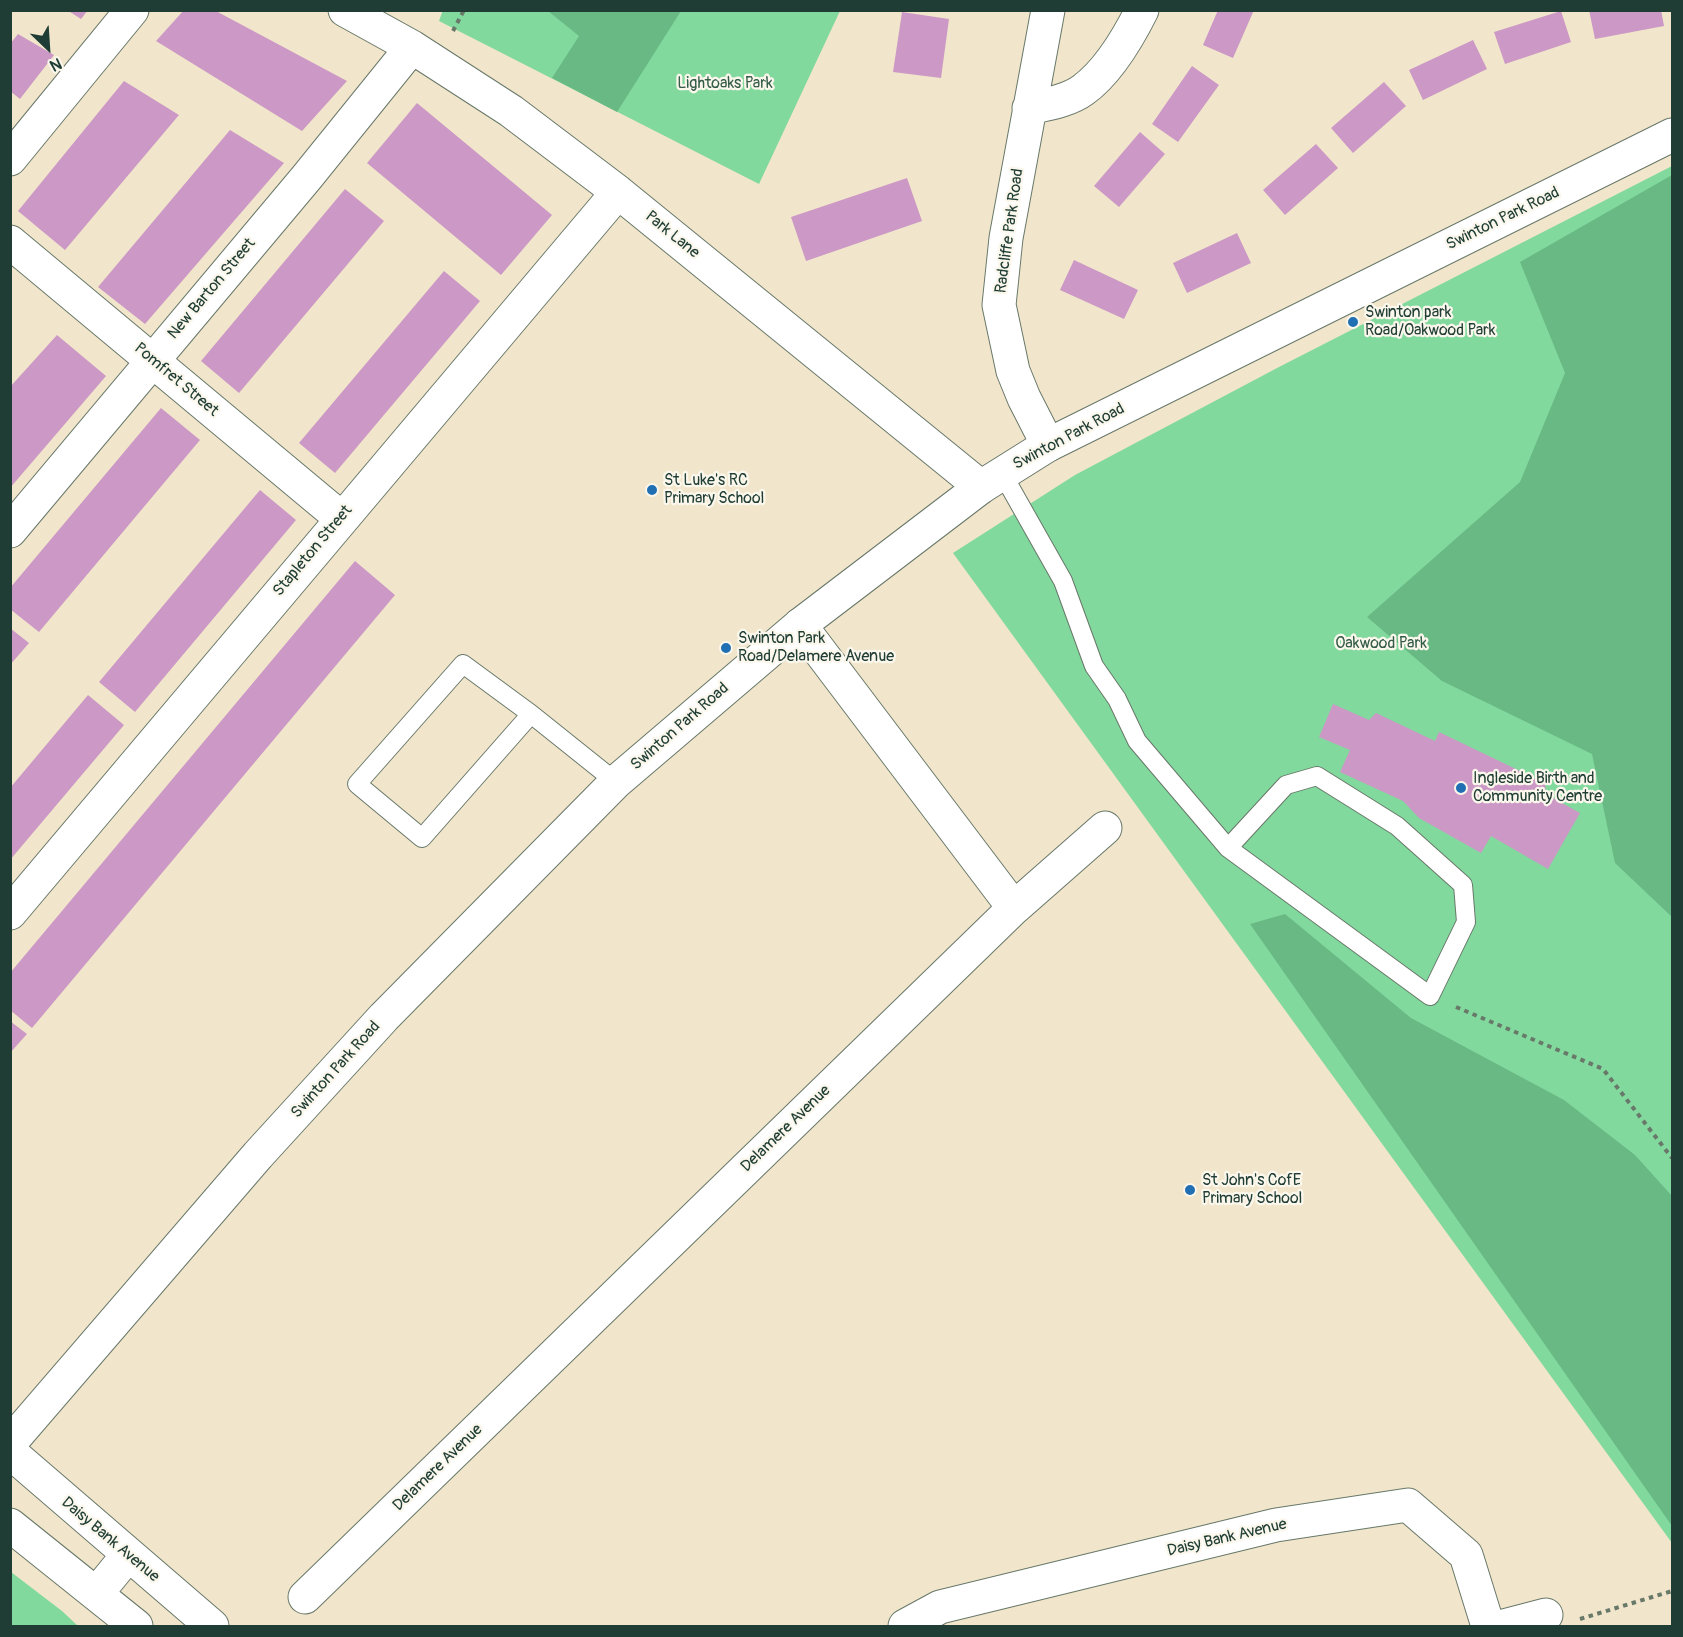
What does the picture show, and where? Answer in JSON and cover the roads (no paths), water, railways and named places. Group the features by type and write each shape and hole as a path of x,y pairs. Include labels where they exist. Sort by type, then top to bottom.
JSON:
{"street":[{"path":"10,159 132,10"},
{"name":"Radcliffe Park Road","path":"1048,10 1006,238 999,305 1013,371 1048,445"},
{"path":"1029,108 1053,103 1082,90 1110,62 1142,10"},
{"name":"Park Lane","path":"354,13 412,47 511,111 991,480"},
{"name":"New Barton Street","path":"10,531 307,177 412,47"},
{"name":"Swinton Park Road","path":"10,1443 258,1155 384,1017 616,782 800,625 991,480 1048,445 1672,135"},
{"name":"Stapleton Street","path":"10,913 618,192"},
{"name":"Pomfret Street","path":"10,242 341,518"},
{"path":"800,625 1014,908"},
{"name":"Delamere Avenue","path":"305,1597 1014,908 1105,828"},
{"name":"Daisy Bank Avenue","path":"10,1452 212,1626"},
{"name":"Daisy Bank Avenue","path":"905,1626 940,1607 1253,1531 1408,1505 1466,1555 1488,1626"},
{"path":"10,1525 136,1626"},
{"path":"97,1593 128,1555"},
{"path":"1504,1626 1561,1617"}],"lane":[{"path":"991,480 1063,581 1094,666 1117,699 1137,741 1228,848 1430,996 1466,922 1463,885 1398,826 1317,776 1286,785 1228,848"},
{"path":"531,714 422,838 357,784 463,664 531,714 616,782"}],"place":[{"name":"Swinton park Road/Oakwood Park","path":"1353,322"},
{"name":"St Luke's RC Primary School","path":"652,490"},
{"name":"Swinton Park Road/Delamere Avenue","path":"726,648"},
{"name":"Ingleside Birth and Community Centre","path":"1461,788"},
{"name":"St John's CofE Primary School","path":"1190,1190"}],"park label":[{"name":"Lightoaks Park","path":"725,84"},
{"name":"Oakwood Park","path":"1381,644"}]}
